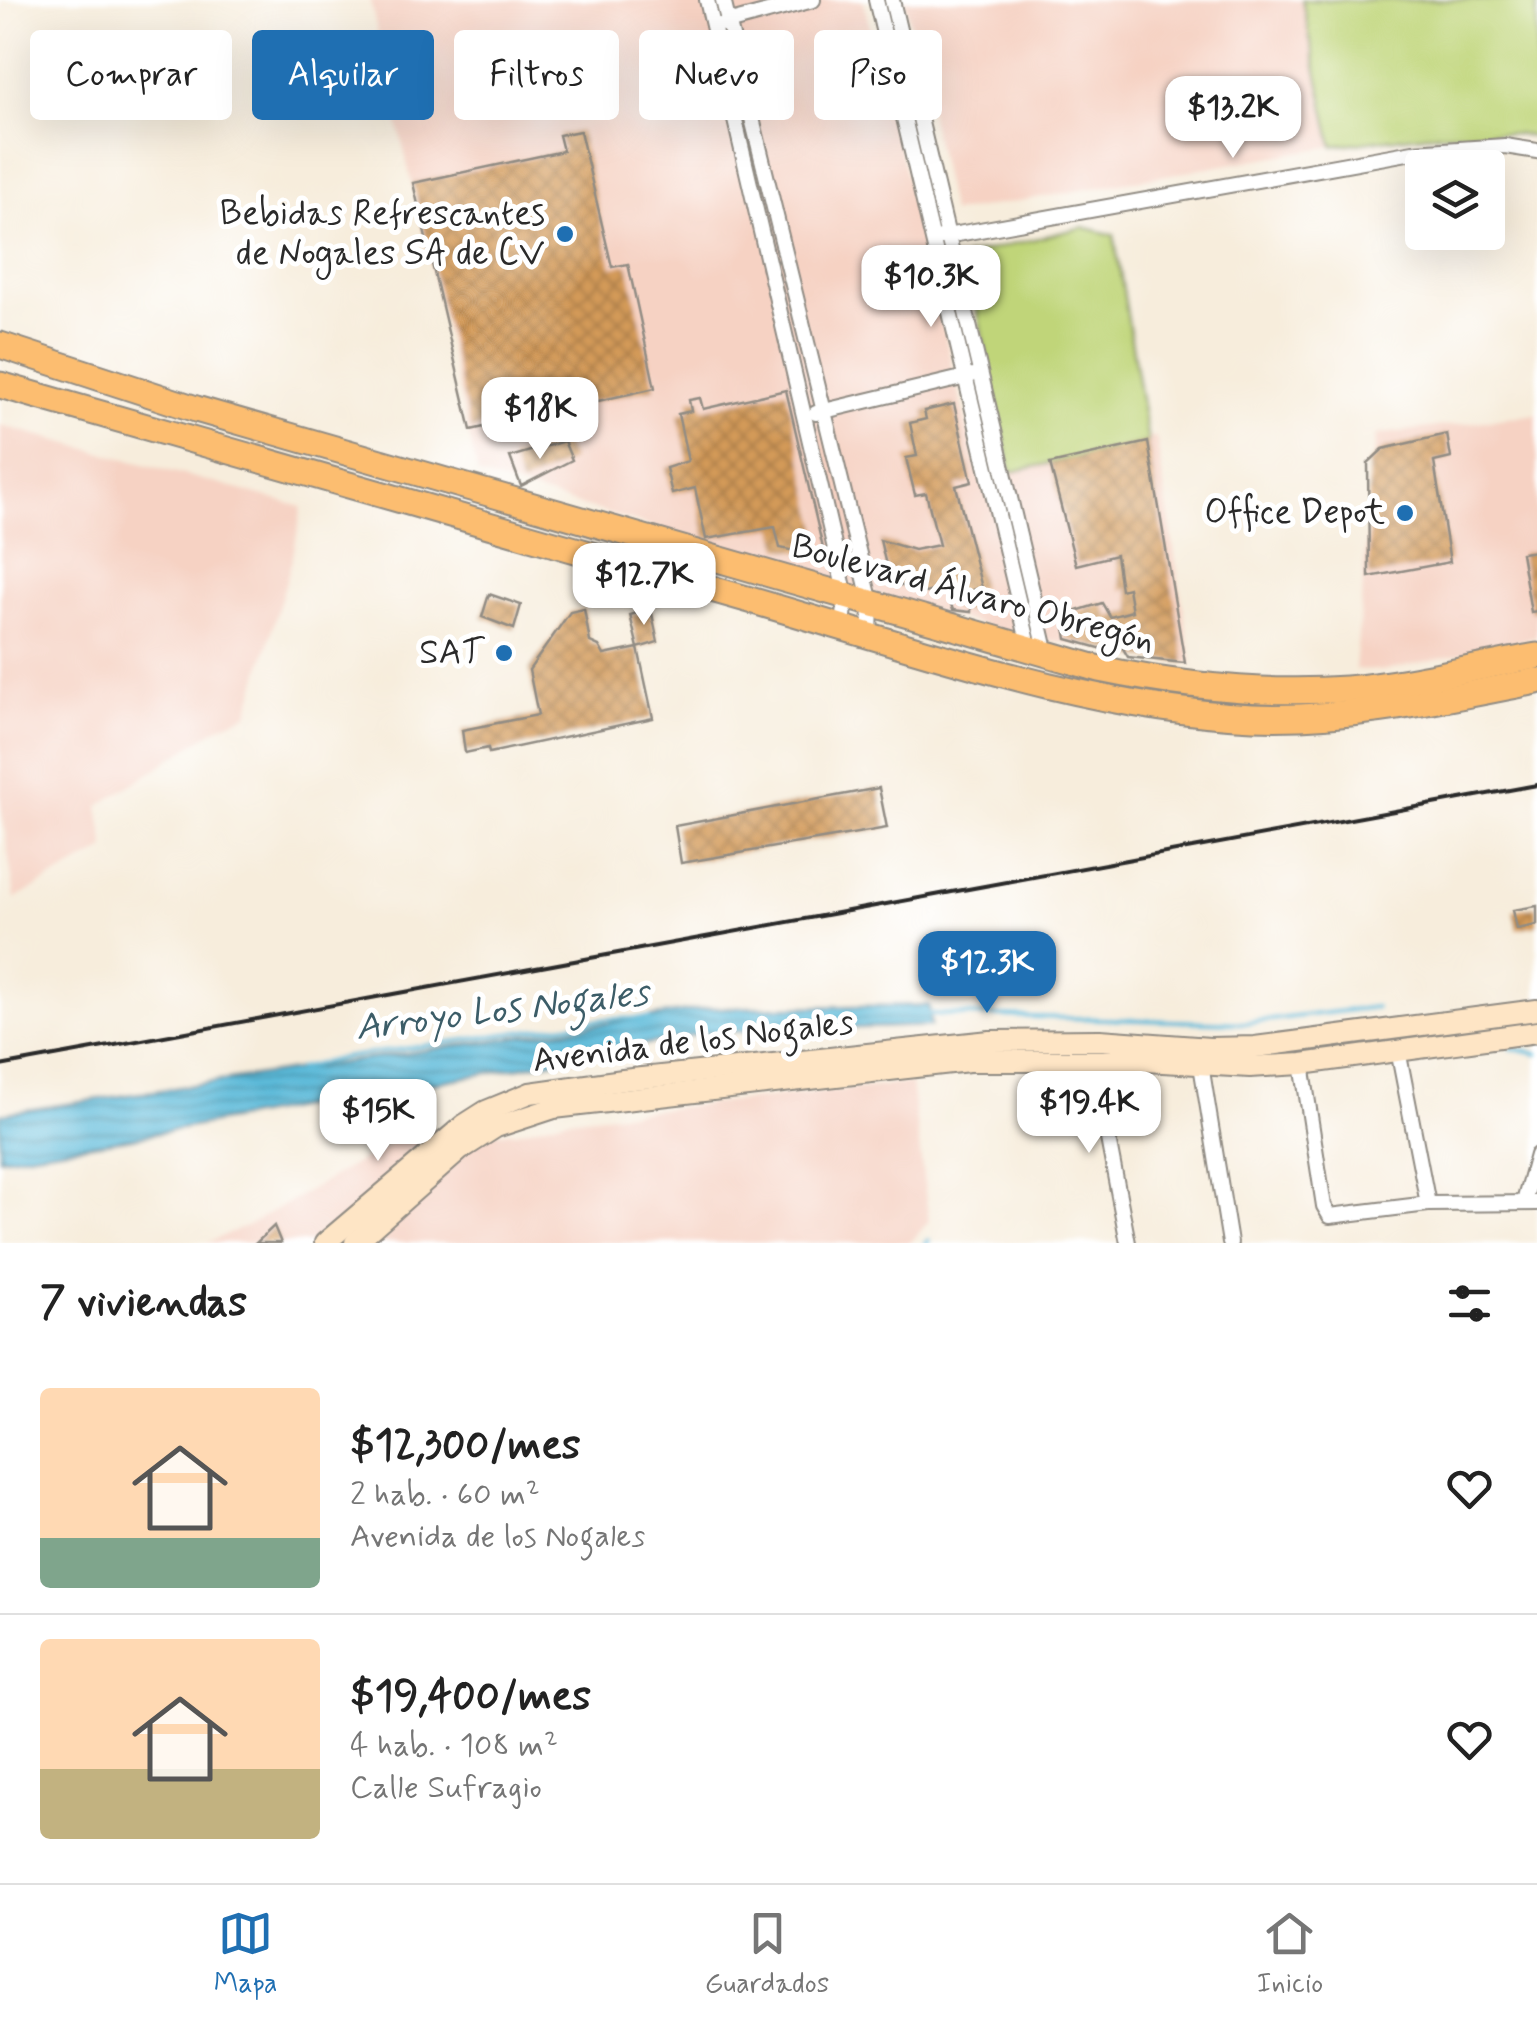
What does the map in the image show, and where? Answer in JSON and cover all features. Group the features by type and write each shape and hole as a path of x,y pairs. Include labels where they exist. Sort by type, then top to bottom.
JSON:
{"highway":[{"name":"Boulevard Álvaro Obregón","path":"0,345 196,409 1038,652 1162,682 1284,692 1350,689 1537,656"},
{"name":"Boulevard Álvaro Obregón","path":"0,385 1077,692 1191,713 1302,718 1537,681"},
{"path":"512,531 557,534 600,526 632,559 659,574"}],"main road":[{"name":"Avenida de los Nogales","path":"325,1243 464,1125 530,1093 927,1046 1048,1039 1255,1047 1537,1010"},
{"name":"Avenida de los Nogales","path":"355,1243 460,1150 496,1127 554,1108 969,1061 1302,1064 1537,1032"}],"street":[{"path":"709,0 721,25 823,412 858,600 843,627"},
{"path":"723,0 721,25 804,416 870,635"},
{"path":"721,25 813,0"},
{"path":"876,0 980,374 1038,652"},
{"path":"892,0 964,378 1038,652"},
{"path":"940,237 1413,152 1505,146 1537,150"},
{"path":"804,416 980,374"},
{"path":"1398,1050 1428,1204"},
{"path":"1093,1060 1128,1243"},
{"path":"1302,1064 1324,1206 1330,1216 1428,1204 1530,1202 1537,1155"},
{"path":"1200,1065 1230,1243"}],"shaded area":[{"path":"370,0 863,0 870,30 814,30 814,120 892,120 979,475 1156,437 1192,663 1016,635 478,475 397,120 434,120 434,30 377,30"},
{"path":"905,0 1302,0 1333,146 951,213 931,120 942,120 942,30 911,30"},
{"path":"1537,414 1537,637 1382,671 1355,669 1376,435"},
{"path":"0,425 302,507 293,556 248,714 224,724 99,806 106,849 15,899 0,799"},
{"path":"911,1083 929,1221 910,1243 206,1243 247,1226 409,1133 515,1132 565,1119"}],"green space":[{"path":"1302,0 1537,0 1537,137 1460,133 1333,146"},
{"path":"1083,227 1114,235 1148,442 1011,472 966,256"}],"water":[{"name":"Arroyo Los Nogales","path":"929,1005 931,1026 712,1032 131,1138 0,1158 0,1114 709,1008"}],"building":[{"path":"580,131 612,267 628,264 655,388 471,430 413,183 563,151 559,135"},
{"path":"786,390 825,557 780,548 775,527 706,539 695,488 672,494 666,468 688,461 678,414 691,411 689,400 700,398 703,409"},
{"path":"954,404 972,482 956,486 982,588 972,590 971,612 953,610 945,588 925,593 890,582 880,540 914,550 939,545 926,493 915,495 906,458 917,456 910,423 926,419 924,411"},
{"name":"Office Depot","path":"1447,434 1451,458 1434,462 1450,562 1369,577 1368,463 1383,449"},
{"path":"564,441 572,460 521,486 510,457"},
{"path":"1148,442 1185,663 1128,657 1121,645 1110,651 1067,639 1063,615 1102,603 1110,617 1132,611 1128,588 1121,590 1116,555 1076,565 1050,464"},
{"path":"1537,551 1537,611 1531,612 1521,553"},
{"path":"489,594 521,605 514,629 482,617"},
{"path":"584,609 590,642 599,646 604,655 638,648 653,718 489,753 488,748 465,753 462,730 538,715 529,670 570,612"},
{"path":"651,609 658,642 638,648 630,615"},
{"path":"879,788 887,828 681,863 675,826"},
{"path":"1537,906 1537,925 1517,929 1513,910"},
{"path":"274,1226 281,1243 256,1243"}],"waterway":[{"name":"Arroyo Los Nogales","path":"929,1014 1245,1023 1376,1007"},
{"name":"Arroyo Los Nogales","path":"298,1069 342,1058 607,1019 650,1018"},
{"name":"Arroyo Los Nogales","path":"1511,1048 1537,1054"},
{"path":"926,1243 929,1240"}],"railway":[{"path":"0,1066 1537,785"}],"place":[{"name":"Bebidas Refrescantes de Nogales SA de CV","path":"565,234"},
{"name":"Office Depot","path":"1405,513"},
{"name":"SAT","path":"504,653"}]}
